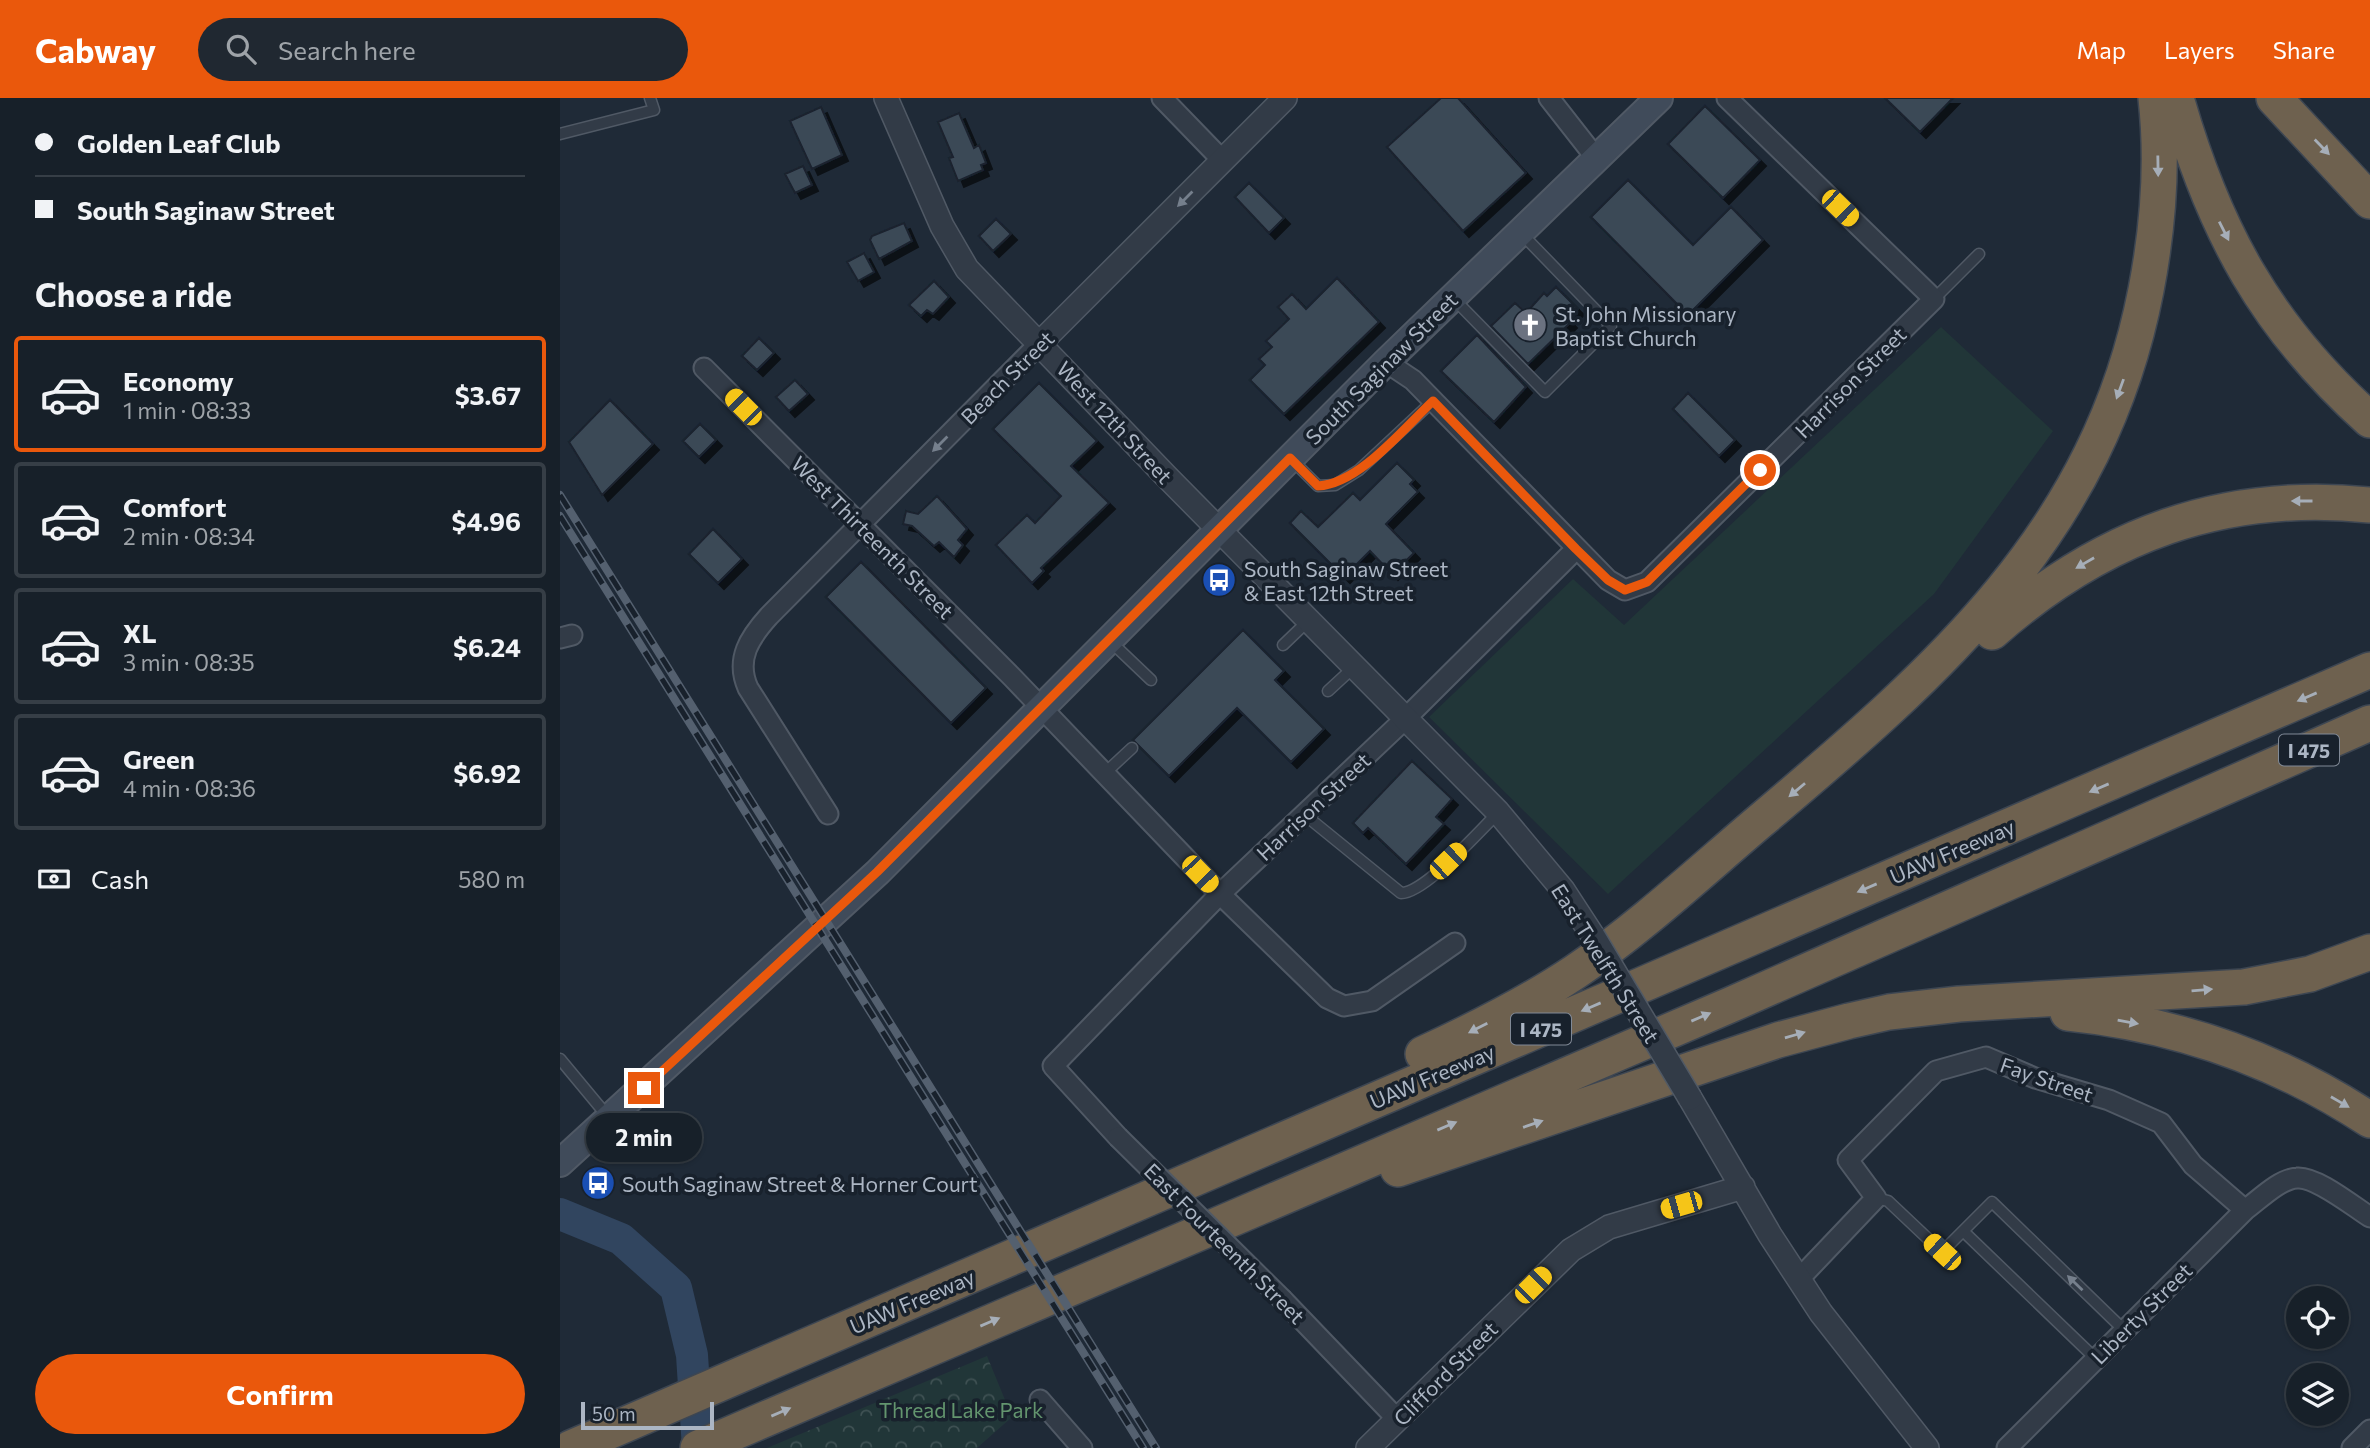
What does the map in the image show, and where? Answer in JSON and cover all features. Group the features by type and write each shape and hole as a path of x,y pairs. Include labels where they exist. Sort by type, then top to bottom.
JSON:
{"highway":[{"path":"1827,765 1922,678 1984,615 2050,529 2089,461 2120,388 2150,269 2158,186 2156,98"},
{"path":"2176,98 2202,182 2250,279 2306,356 2370,420"},
{"path":"2274,98 2370,201"},
{"path":"1143,1202 1409,1061 1474,1031 1574,972 1617,941 1827,765 1928,687 2027,602 2110,549 2170,525 2235,508 2296,501 2370,505"},
{"name":"UAW Freeway","path":"571,1448 2370,670"},
{"name":"I 475","path":"708,1443 2370,723"},
{"path":"2249,777 2370,733"},
{"path":"1143,1256 1778,1040 1889,1012 1997,1002 2244,987 2310,974 2370,952"},
{"path":"1889,1012 2052,1012 2135,1022 2185,1034 2268,1065 2370,1120"}],"main road":[{"name":"South Saginaw Street","path":"560,1163 848,900 1385,362 1659,98"}],"street":[{"name":"West 12th Street","path":"886,98 955,253 988,292 1219,529"},
{"path":"1162,98 1223,161"},
{"name":"Beach Street","path":"828,814 748,688 742,665 748,642 760,625 1285,98"},
{"path":"1549,98 1596,158"},
{"path":"1727,98 1934,299"},
{"name":"Harrison Street","path":"1053,1066 1220,894 1305,816 1576,549 1608,580 1625,590 1647,582 1934,299"},
{"path":"1385,362 1413,380 1576,549"},
{"name":"West Thirteenth Street","path":"704,368 1220,894 1327,999 1344,1006 1372,1001 1455,943"},
{"name":"East Twelfth Street","path":"1219,529 1498,812 1563,890 1821,1313 1927,1448"},
{"name":"Fay Street","path":"1876,1198 1848,1160 1936,1071 1986,1057 2035,1077 2109,1100 2161,1123 2193,1166 2245,1210"},
{"name":"East Fourteenth Street","path":"1053,1066 1118,1137 1283,1300 1398,1420"},
{"name":"Liberty Street","path":"2007,1448 2245,1210 2280,1185 2297,1178 2312,1181 2370,1217"},
{"name":"Clifford Street","path":"1368,1448 1571,1250 1609,1227 1743,1187"},
{"path":"1799,1279 1876,1198"},
{"path":"1040,1401 1082,1448"},
{"path":"2352,1448 2370,1430"}],"lane":[{"path":"560,134 654,110 650,98"},
{"path":"1452,297 1545,393 1611,326 1520,232"},
{"path":"1934,299 1979,254"},
{"path":"1290,458 1318,486 1335,485 1359,470 1433,401"},
{"path":"1283,645 1308,620"},
{"path":"1109,640 1151,680"},
{"path":"1328,691 1354,667"},
{"path":"1104,774 1132,748"},
{"path":"1305,816 1401,893 1409,893 1429,878 1498,812"},
{"path":"560,1059 610,1119"},
{"path":"1876,1198 1888,1201 1942,1252 1992,1202 2124,1330"},
{"path":"1963,1231 2096,1359"}],"green space":[{"path":"1941,327 2053,431 1934,594 1608,894 1429,717 1573,579 1624,625"},
{"name":"Thread Lake Park","path":"987,1356 1012,1417 977,1448 767,1448"}],"building":[{"path":"1441,98 1458,98 1526,173 1463,231 1387,147"},
{"path":"1885,98 1953,98 1920,132"},
{"path":"1705,106 1760,160 1723,198 1668,144"},
{"path":"821,107 842,155 812,169 790,121"},
{"path":"959,113 974,148 979,145 986,163 981,165 983,170 958,181 949,158 953,157 938,122"},
{"path":"803,166 812,185 795,193 785,174"},
{"path":"1628,180 1693,245 1731,207 1763,240 1688,315 1591,217"},
{"path":"1249,183 1284,218 1269,233 1235,197"},
{"path":"996,219 1011,234 993,251 979,236"},
{"path":"904,223 912,241 879,259 870,240 872,236"},
{"path":"864,253 874,272 858,281 847,262"},
{"path":"1337,278 1379,322 1284,414 1250,380 1265,365 1259,359 1272,347 1266,341 1289,319 1278,307 1292,294 1306,309"},
{"path":"934,281 949,297 933,314 927,310 921,316 909,305"},
{"name":"St. John Missionary Baptist Church","path":"1556,287 1578,309 1568,319 1571,322 1528,364 1491,326 1515,303 1526,313 1544,293 1547,296"},
{"path":"1477,335 1526,387 1494,422 1441,371"},
{"path":"759,338 774,353 757,370 742,356"},
{"path":"795,380 808,394 789,411 776,397"},
{"path":"1039,383 1097,441 1071,466 1109,503 1041,568 1044,571 1032,583 996,545 1027,515 1035,523 1061,496 993,429"},
{"path":"1688,393 1735,440 1719,456 1673,409"},
{"path":"610,400 653,444 602,495 569,442"},
{"path":"700,424 716,440 699,457 683,441"},
{"path":"1397,463 1414,480 1410,484 1418,492 1386,524 1414,553 1392,574 1370,551 1344,577 1290,523 1301,511 1318,527 1353,493 1360,500"},
{"path":"937,496 967,529 958,540 963,545 954,557 939,542 934,546 912,526 903,524 906,511 918,514"},
{"path":"713,529 742,559 718,583 689,554"},
{"path":"861,562 986,688 951,723 826,597"},
{"path":"1243,630 1284,671 1275,680 1324,729 1291,762 1237,708 1169,776 1133,740"},
{"path":"1412,761 1452,799 1436,817 1444,824 1406,864 1368,828 1363,833 1353,823"}],"waterway":[{"path":"560,1214 621,1239 676,1288 692,1355 698,1448"}],"railway":[{"path":"560,495 1156,1448"},
{"path":"560,516 1143,1448"}],"place":[{"name":"St. John Missionary Baptist Church","path":"1530,325"},
{"name":"South Saginaw Street & East 12th Street","path":"1219,580"},
{"name":"South Saginaw Street & Horner Court","path":"598,1183"}],"route":[{"path":"644,1088 877,872 1290,458 1318,486 1335,485 1359,470 1433,401 1576,549 1608,580 1625,590 1647,582 1760,470"}]}
